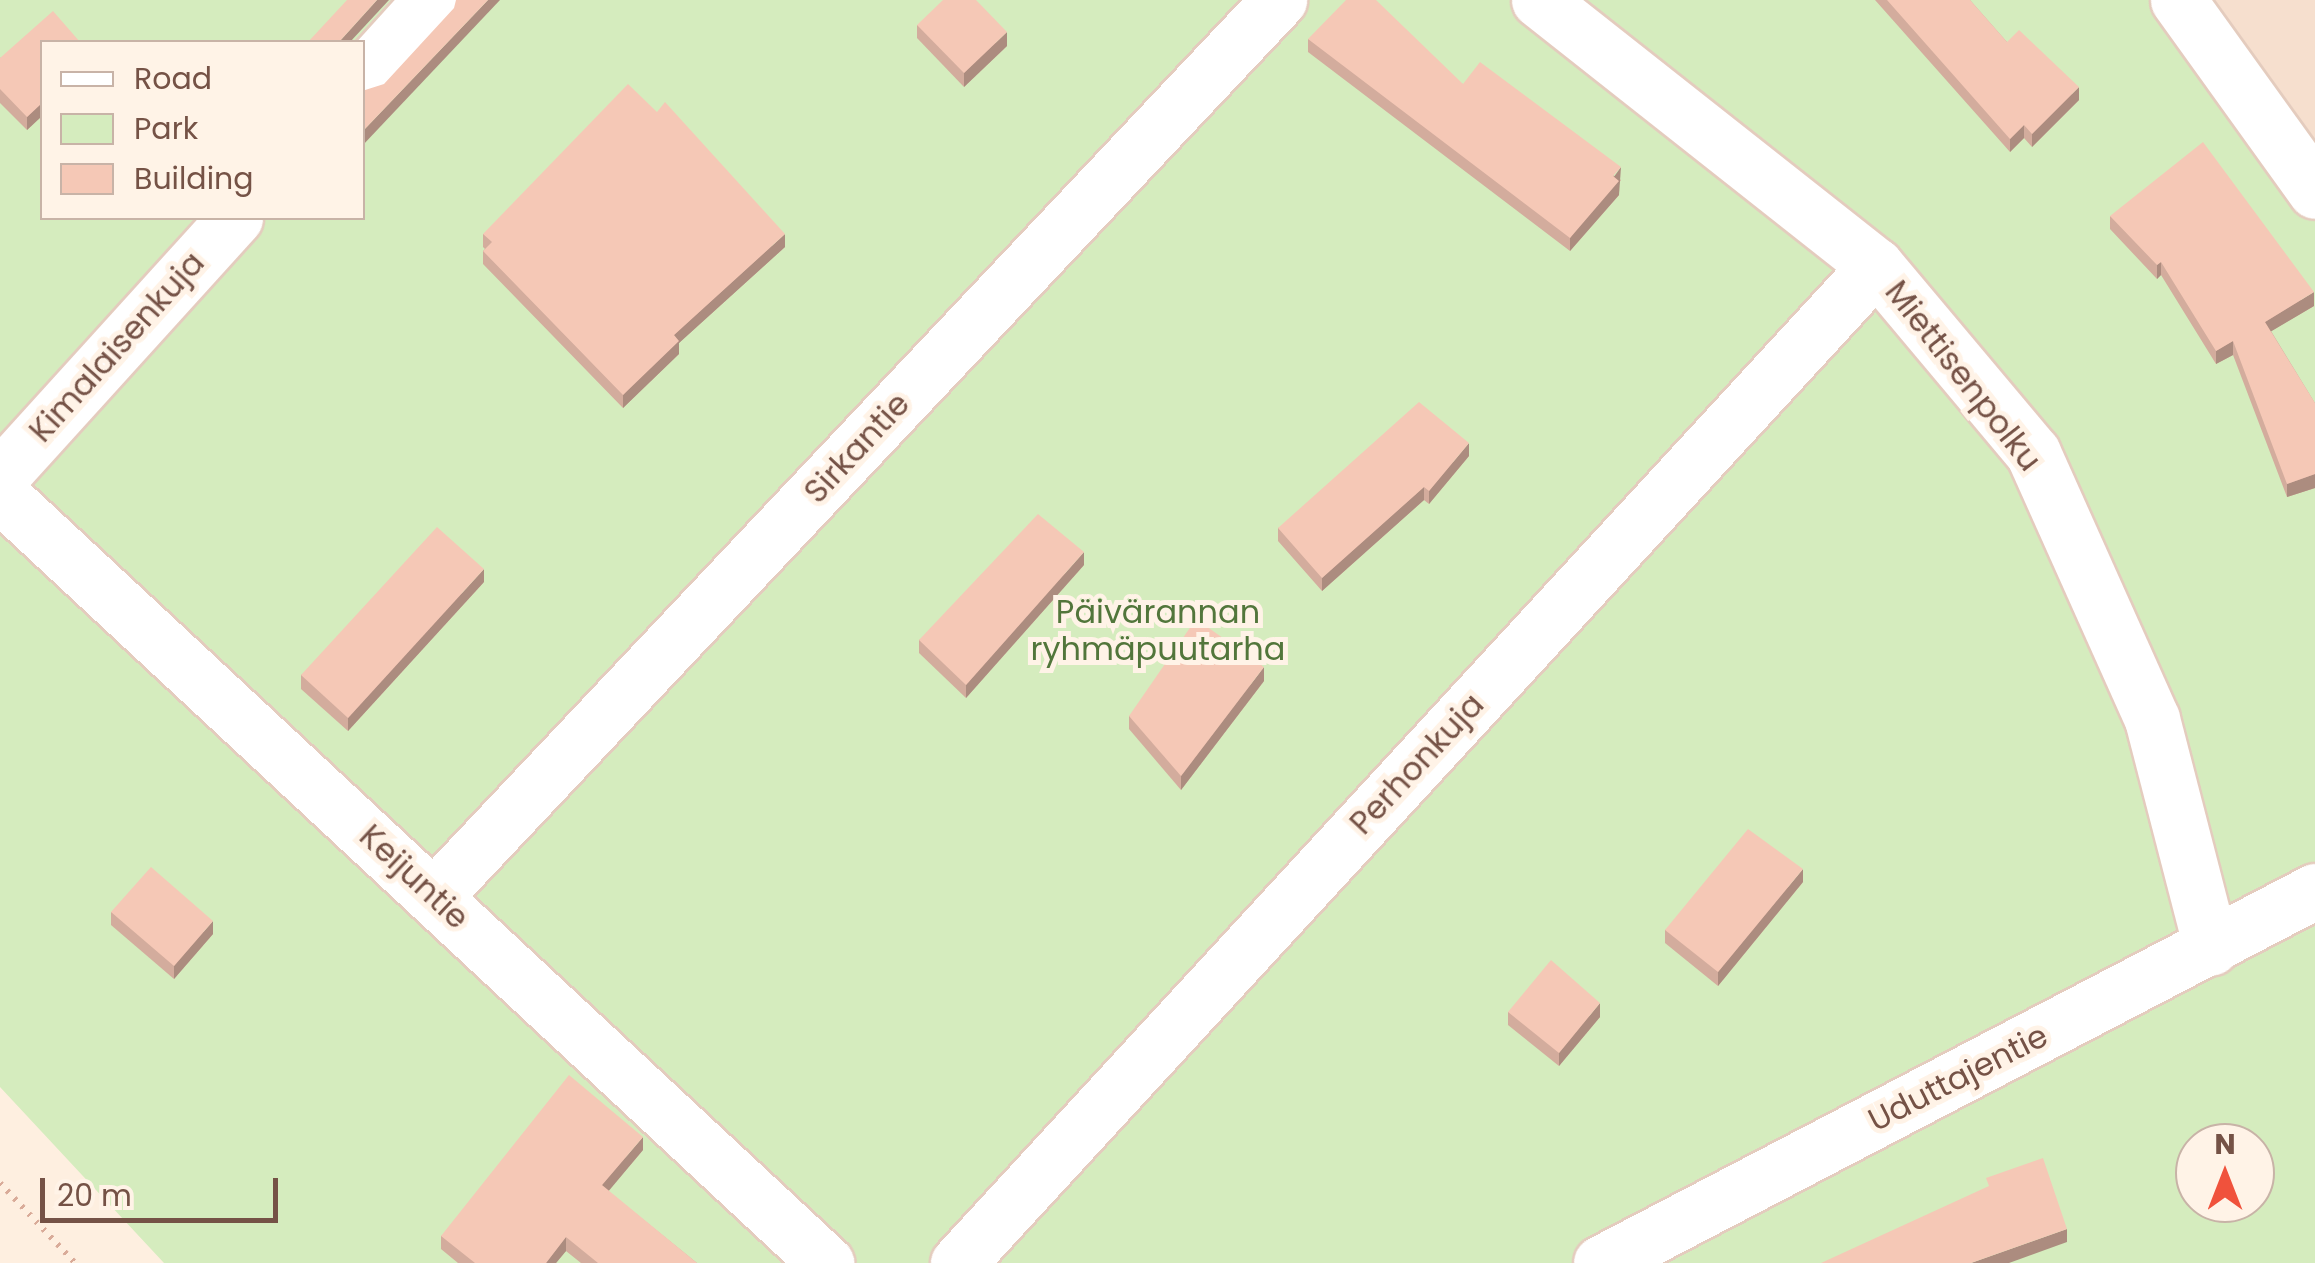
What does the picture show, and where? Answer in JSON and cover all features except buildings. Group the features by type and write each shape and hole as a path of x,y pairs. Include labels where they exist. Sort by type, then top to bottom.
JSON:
{"street":[{"path":"365,73 431,0"},
{"name":"Sirkantie","path":"434,896 1280,0"},
{"name":"Miettisenpolku","path":"1539,0 1876,266 2033,453 2152,719 2211,947"},
{"path":"2178,0 2315,191"},
{"name":"Kimalaisenkuja","path":"0,477 232,220"},
{"name":"Perhonkuja","path":"958,1263 1876,266"},
{"name":"Keijuntie","path":"0,494 826,1263"},
{"name":"Uduttajentie","path":"1601,1263 2315,891"}],"path":[{"path":"0,1183 75,1263"}],"shaded area":[{"path":"2212,0 2315,0 2315,141"}],"green space":[{"name":"Päivärannan ryhmäpuutarha","path":"0,0 2212,0 2315,141 2315,1263 164,1263 0,1087"}]}
